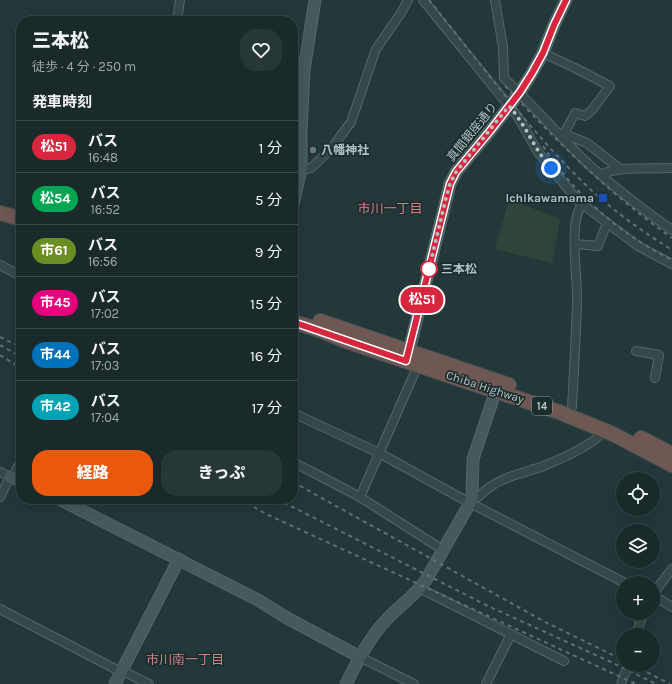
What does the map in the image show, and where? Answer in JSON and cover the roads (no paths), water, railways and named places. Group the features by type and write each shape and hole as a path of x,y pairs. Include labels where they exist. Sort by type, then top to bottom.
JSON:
{"highway":[{"path":"0,213 16,218"},
{"path":"0,223 16,228"},
{"name":"Chiba Highway","path":"298,315 411,359"},
{"name":"Chiba Highway","path":"298,324 498,386 572,407 612,423 672,454"},
{"name":"Chiba Highway","path":"498,386 604,430 638,446 672,465"}],"street":[{"path":"178,16 180,0"},
{"path":"298,183 301,170 304,70 314,0"},
{"path":"301,170 310,168 332,148 351,122 376,49 401,13 408,0"},
{"path":"423,0 509,106 521,122 538,152 582,205 638,246 672,264"},
{"path":"495,0 503,47 504,78 520,92 602,175 651,216 672,230"},
{"name":"真間銀座通り","path":"411,359 450,184 456,172 520,92 538,64 566,0"},
{"path":"543,53 610,86 592,110 585,116 575,113 563,136"},
{"path":"563,136 587,143 620,169"},
{"path":"602,175 608,171 620,169 672,168"},
{"path":"572,407 578,299 574,253 578,212 582,205"},
{"path":"575,244 598,246 607,223"},
{"path":"0,265 16,273"},
{"path":"636,351 659,355 655,378"},
{"path":"360,497 379,453 411,359"},
{"path":"346,684 373,634 389,617 419,590 426,580 471,500 473,459 498,386"},
{"path":"298,415 379,453 471,500 616,578"},
{"path":"471,500 478,497 486,489 500,480 543,466 594,441 604,430"},
{"path":"298,465 360,497 443,550"},
{"path":"0,497 11,477"},
{"path":"69,504 262,602 287,618 414,684"},
{"path":"115,684 179,559"},
{"path":"660,585 672,569"},
{"path":"425,590 564,661"},
{"path":"660,599 672,607"},
{"path":"0,609 121,672 127,673 149,684"},
{"path":"486,684 511,634"},
{"path":"621,684 625,672"}],"railway":[{"path":"429,0 506,97 568,167 590,189 619,214 672,250"},
{"path":"505,86 584,166 605,185 672,238"},
{"path":"543,146 569,181 600,212 634,238 672,260"},
{"path":"0,337 16,345"},
{"path":"0,345 16,354"},
{"path":"0,355 16,365"},
{"path":"298,485 547,623 616,657"},
{"path":"249,504 266,514 636,684"},
{"path":"278,504 282,506"},
{"path":"287,504 488,606 656,684"},
{"path":"647,672 670,684"}],"place":[{"name":"八幡神社","path":"313,150"},
{"name":"Ichikawamama","path":"603,198"},
{"name":"三本松","path":"429,269"}],"district":[{"name":"市川一丁目","path":"390,208"},
{"name":"市川南一丁目","path":"185,659"}]}
